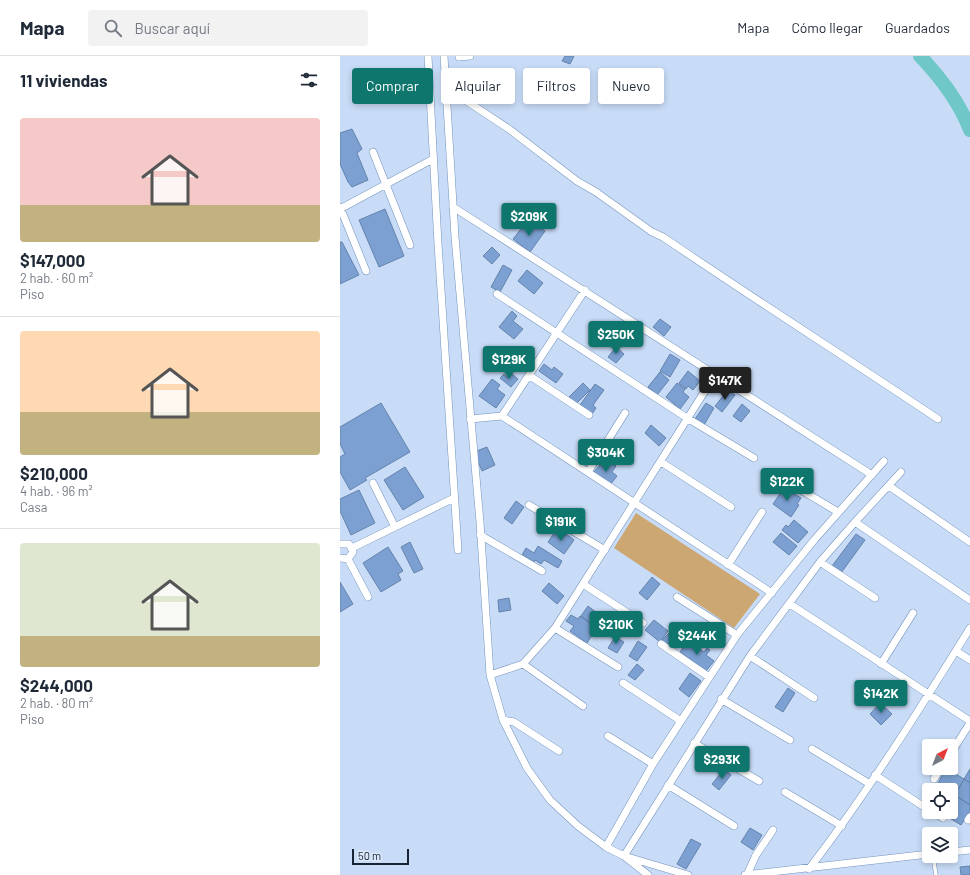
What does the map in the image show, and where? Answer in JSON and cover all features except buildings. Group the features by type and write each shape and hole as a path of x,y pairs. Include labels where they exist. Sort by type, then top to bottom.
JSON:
{"street":[{"path":"428,56 433,159 458,550"},
{"path":"444,56 445,68"},
{"path":"459,57 470,56"},
{"path":"447,104 453,207 490,675 503,720 527,768 550,800 578,826 606,847 624,856 688,875"},
{"path":"471,104 509,129 577,181 596,192 652,232 663,237 734,286 835,350 938,419"},
{"path":"373,152 410,245"},
{"path":"366,271 340,208 433,159"},
{"path":"453,207 872,475"},
{"path":"502,416 530,376 584,290"},
{"path":"496,294 687,418 754,458"},
{"path":"490,675 523,664 555,628 715,375"},
{"path":"530,376 589,415"},
{"path":"588,472 625,413"},
{"path":"470,419 502,416 634,504 772,593"},
{"path":"606,847 653,764 708,676 737,635 815,539 884,461"},
{"path":"661,462 731,507"},
{"path":"624,856 721,699 750,656 820,562 854,522 901,472"},
{"path":"776,475 838,512"},
{"path":"373,483 395,527"},
{"path":"889,486 970,542"},
{"path":"352,548 454,498"},
{"path":"529,505 605,550"},
{"path":"728,565 762,512"},
{"path":"854,522 970,600"},
{"path":"480,535 542,571"},
{"path":"340,544 346,543 352,548"},
{"path":"340,558 348,558 352,554 352,548"},
{"path":"348,558 368,597"},
{"path":"820,562 874,598"},
{"path":"583,584 643,623"},
{"path":"677,597 737,635"},
{"path":"790,604 970,722 958,742"},
{"path":"881,664 913,613"},
{"path":"555,628 618,666"},
{"path":"810,869 842,826 870,784 970,628"},
{"path":"661,644 708,676"},
{"path":"956,651 970,660"},
{"path":"750,656 814,698"},
{"path":"523,664 583,706"},
{"path":"623,683 681,721"},
{"path":"721,699 790,740"},
{"path":"503,720 514,722 559,751"},
{"path":"608,736 653,764"},
{"path":"694,743 759,781"},
{"path":"812,749 870,784"},
{"path":"875,775 922,805"},
{"path":"934,779 937,775"},
{"path":"668,785 734,826"},
{"path":"785,792 842,826"},
{"path":"746,875 756,855 773,830"},
{"path":"958,851 970,850"},
{"path":"746,875 810,869 922,855"},
{"path":"624,856 648,875"}],"lane":[{"path":"933,863 936,875"}],"shaded area":[{"path":"636,513 760,594 734,628 614,548"}],"waterway":[{"path":"920,56 949,90 966,119 970,130"}]}
